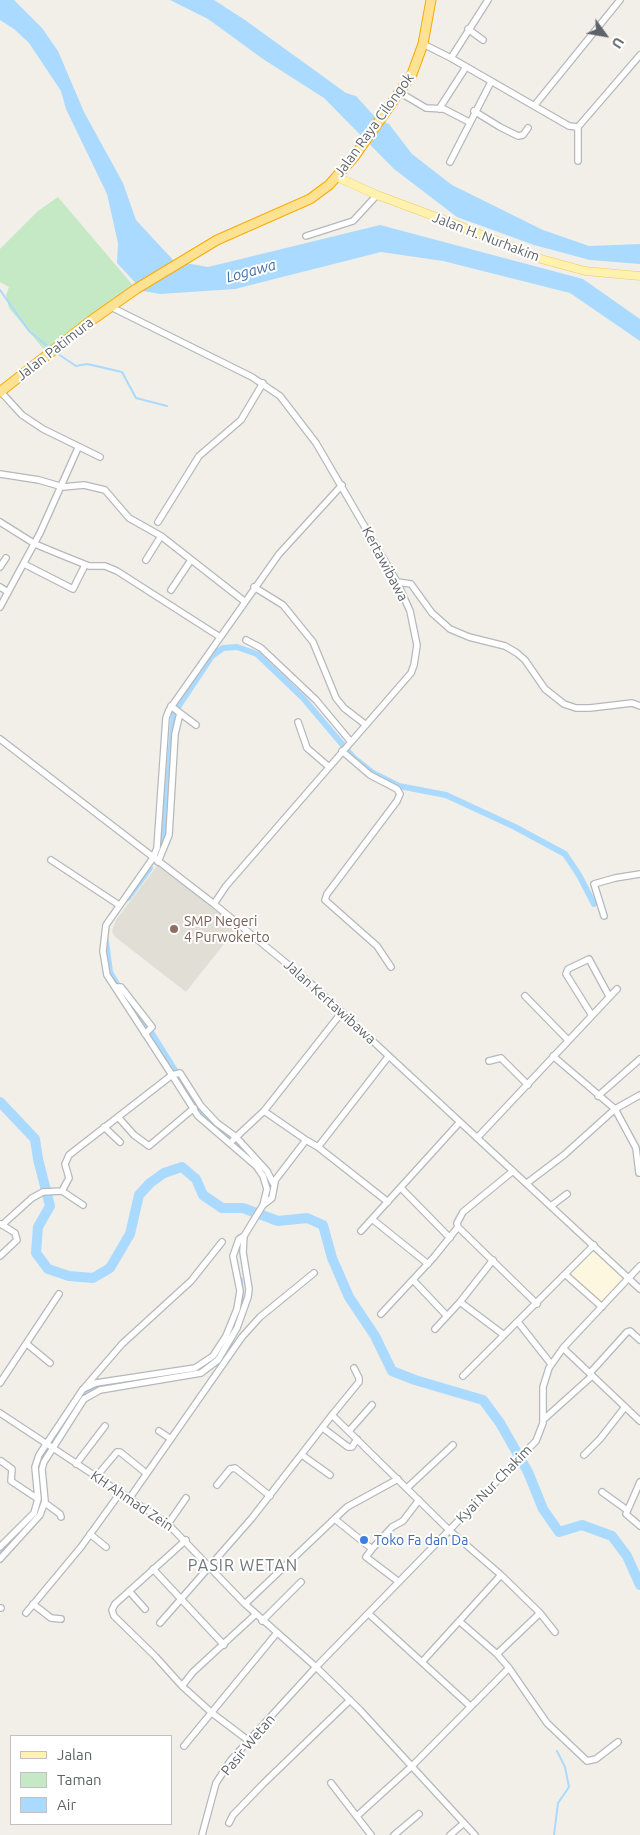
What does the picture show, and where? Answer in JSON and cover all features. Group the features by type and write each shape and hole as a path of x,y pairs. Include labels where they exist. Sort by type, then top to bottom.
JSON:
{"highway":[{"name":"Jalan Raya Cilongok","path":"122,298 217,240 310,199 338,177 391,104 417,64 423,44 431,0"},
{"name":"Jalan Patimura","path":"0,392 61,343 122,298"}],"main road":[{"name":"Jalan H. Nurhakim","path":"338,177 377,195 455,224 540,259 586,271 640,276"}],"street":[{"path":"450,58 488,0"},
{"path":"534,106 617,1"},
{"path":"468,29 483,40"},
{"path":"423,44 570,126 578,127"},
{"path":"578,161 578,127 640,55"},
{"path":"439,109 466,67"},
{"path":"450,162 474,111 491,82"},
{"path":"399,92 426,108 444,109 469,122"},
{"path":"474,111 518,136 523,135 528,128"},
{"path":"306,236 352,222 377,195"},
{"name":"Kertawibawa","path":"110,307 263,383 280,396 316,444 342,485 397,582 410,611 415,632 417,644 414,665 404,681 342,751 214,904"},
{"path":"158,522 200,456 239,422 263,383"},
{"path":"0,392 22,415 56,438 100,457"},
{"path":"0,606 35,544 63,487 78,448"},
{"path":"0,474 39,480 63,487 84,485 105,490 129,518 161,536 244,601"},
{"path":"233,1140 206,1124 194,1108 149,1032 107,975 103,951 103,933 110,917 165,848 166,718 175,709 254,587 285,546 342,485"},
{"path":"0,522 35,544 85,565 105,566 117,571 220,637"},
{"path":"146,560 161,536"},
{"path":"0,567 6,558"},
{"path":"171,590 191,560"},
{"path":"24,564 73,589 85,565"},
{"path":"397,582 411,584 432,613 450,629 469,637 505,646 517,653 525,660 545,689 564,704 576,708 590,708 632,702 640,706"},
{"path":"0,587 8,592"},
{"path":"254,587 283,605 308,635 317,648 336,698 344,708 365,726"},
{"path":"246,640 261,648 309,693 350,743"},
{"path":"175,709 196,725"},
{"path":"156,860 158,845 166,821 176,734 175,709"},
{"path":"298,722 307,748 329,767"},
{"name":"Jalan Kertawibawa","path":"0,739 214,904 308,981 640,1289"},
{"path":"342,751 370,774 393,786 400,794 397,801 327,894 326,900 377,946 392,968"},
{"path":"51,860 119,905"},
{"path":"604,916 594,885 640,874"},
{"path":"591,1014 566,974 568,969 589,959 609,996"},
{"path":"117,987 149,1032"},
{"path":"477,1138 528,1085 591,1014 617,989"},
{"path":"525,996 568,1040"},
{"path":"233,1140 264,1111 342,1012"},
{"path":"553,1056 615,1109 636,1148 639,1174"},
{"path":"318,1147 388,1057"},
{"path":"489,1061 501,1058 528,1085"},
{"path":"598,1096 640,1059"},
{"path":"58,1191 69,1178 66,1159 76,1149 175,1074"},
{"path":"175,1074 201,1106 271,1183"},
{"path":"527,1183 564,1155 615,1109 640,1095"},
{"path":"118,1117 134,1135 150,1146 194,1108"},
{"path":"264,1111 318,1147 388,1202"},
{"path":"360,1231 460,1123"},
{"path":"104,1127 120,1142"},
{"path":"235,1326 240,1291 233,1256 239,1239 244,1235 262,1207 271,1183 306,1140"},
{"path":"381,1314 450,1238 458,1227 458,1220 463,1212 513,1171"},
{"path":"400,1188 450,1238"},
{"path":"0,1256 17,1240 15,1233 1,1224 27,1201 43,1192 58,1191 83,1205"},
{"path":"551,1206 567,1194"},
{"path":"372,1219 428,1264"},
{"path":"458,1227 537,1304"},
{"path":"60,1429 81,1403 92,1393 201,1373 218,1360 235,1326 249,1290 242,1252 245,1241 244,1235"},
{"path":"0,1559 38,1519 45,1503 42,1470 44,1462 50,1447 83,1389 122,1344 191,1281 222,1242"},
{"path":"463,1376 594,1245"},
{"path":"435,1329 460,1302 493,1260"},
{"name":"Kyai Nur Chakim","path":"316,1667 370,1614 536,1441 542,1431 543,1387 545,1376 551,1364 563,1348 640,1266"},
{"path":"129,1499 245,1333 260,1317 314,1273"},
{"path":"566,1275 602,1307"},
{"path":"413,1280 447,1316"},
{"path":"0,1383 59,1294"},
{"path":"460,1302 504,1336"},
{"path":"518,1322 551,1364"},
{"path":"235,1326 245,1333"},
{"path":"543,1420 591,1374 627,1332 630,1332 640,1340"},
{"path":"27,1344 50,1363"},
{"path":"83,1389 96,1383 195,1368 209,1361 224,1345"},
{"path":"563,1348 640,1421"},
{"path":"160,1623 270,1496 358,1382 359,1378 354,1368"},
{"path":"349,1431 372,1405"},
{"path":"584,1454 600,1438 625,1407"},
{"name":"KH Ahmad Zein","path":"0,1413 168,1524 186,1540 208,1567 244,1604 276,1634 316,1667 350,1700 475,1835"},
{"path":"332,1415 449,1530 502,1575 540,1613 555,1632"},
{"path":"76,1464 105,1426"},
{"path":"323,1428 350,1448 357,1439"},
{"path":"159,1431 171,1439"},
{"path":"407,1488 453,1445"},
{"path":"0,1547 32,1516 38,1499 35,1467 50,1447"},
{"path":"96,1477 117,1452 120,1452 146,1473"},
{"path":"302,1455 330,1474"},
{"path":"2,1461 12,1469 12,1481 38,1499"},
{"path":"217,1485 230,1469 235,1468 270,1496"},
{"path":"244,1604 360,1498 398,1479"},
{"path":"640,1482 627,1510 627,1516 640,1526"},
{"path":"602,1492 627,1510"},
{"path":"26,1613 90,1534 120,1493"},
{"path":"168,1524 186,1498"},
{"path":"399,1582 366,1557 392,1527 403,1521 419,1500"},
{"path":"45,1503 60,1514 61,1517"},
{"path":"336,1520 372,1549"},
{"path":"90,1534 106,1546"},
{"path":"186,1540 115,1604 112,1610 114,1616 155,1656 182,1686 212,1713 249,1741"},
{"path":"153,1569 224,1645"},
{"path":"422,1662 502,1575"},
{"path":"262,1621 301,1582"},
{"path":"129,1591 144,1608"},
{"path":"34,1604 50,1618 61,1619"},
{"path":"496,1654 540,1613"},
{"path":"182,1686 193,1672 256,1614"},
{"path":"370,1614 470,1706"},
{"path":"459,1621 509,1668 547,1723 587,1761 596,1759 618,1742"},
{"path":"184,1746 276,1634"},
{"name":"Pasir Wetan","path":"202,1835 216,1783 231,1760 316,1667"},
{"path":"357,1816 412,1766 509,1668"},
{"path":"229,1823 233,1816 264,1783 350,1700"},
{"path":"331,1783 371,1835"},
{"path":"394,1835 419,1814"},
{"path":"450,1835 464,1823"}],"shaded area":[{"name":"SMP Negeri 4 Purwokerto","path":"159,863 239,925 186,992 114,936 112,931 116,920"},
{"path":"593,1250 627,1282 600,1309 564,1278"}],"green space":[{"path":"58,197 136,289 47,353 9,308 6,295 9,287 0,282 0,249 38,211"}],"water":[{"name":"Logawa","path":"0,0 14,0 42,28 58,51 84,112 123,183 136,220 174,261 208,267 380,225 583,279 640,319 640,341 570,293 443,261 381,252 235,289 160,294 143,291 117,263 118,243 107,194 66,109 61,91 29,43 14,29 0,20"},
{"path":"170,0 214,0 245,20 346,93 356,96 375,117 389,124 412,154 452,185 543,230 589,246 640,244 640,264 590,260 534,245 457,217 394,169 324,98 263,59 208,19"}],"waterway":[{"path":"0,290 29,331 51,349"},
{"path":"55,352 76,366 87,364 122,372 136,398 167,406"},
{"path":"163,845 174,713 212,656 223,648 237,647 257,654 303,698 353,757 373,773 399,786 446,795 515,827 565,854 579,875 594,904"},
{"path":"128,898 150,868"},
{"path":"106,941 110,972 125,998 153,1035 196,1104 205,1117 229,1136 268,1178 270,1187 266,1202"},
{"path":"0,1102 35,1139 50,1206 38,1227 36,1253 48,1269 69,1276 93,1278 110,1268 130,1234 139,1195 150,1183 164,1173 182,1167 196,1179 203,1195 222,1208 243,1208 278,1221 307,1218 323,1225 332,1258 349,1297 375,1336 392,1371 415,1380 483,1400 500,1423 528,1472 543,1509 559,1532 582,1525 612,1536 627,1556 640,1585"},
{"path":"226,1342 235,1325 241,1301 240,1280"},
{"path":"40,1509 42,1497 39,1469 44,1455 80,1399 93,1389 126,1383"},
{"path":"0,1552 31,1521"},
{"path":"554,1835 558,1803 569,1787 565,1767 557,1751"}],"place":[{"name":"SMP Negeri 4 Purwokerto","path":"174,929"},
{"name":"Toko Fa dan Da","path":"364,1540"}],"district":[{"name":"PASIR WETAN","path":"243,1566"}]}
